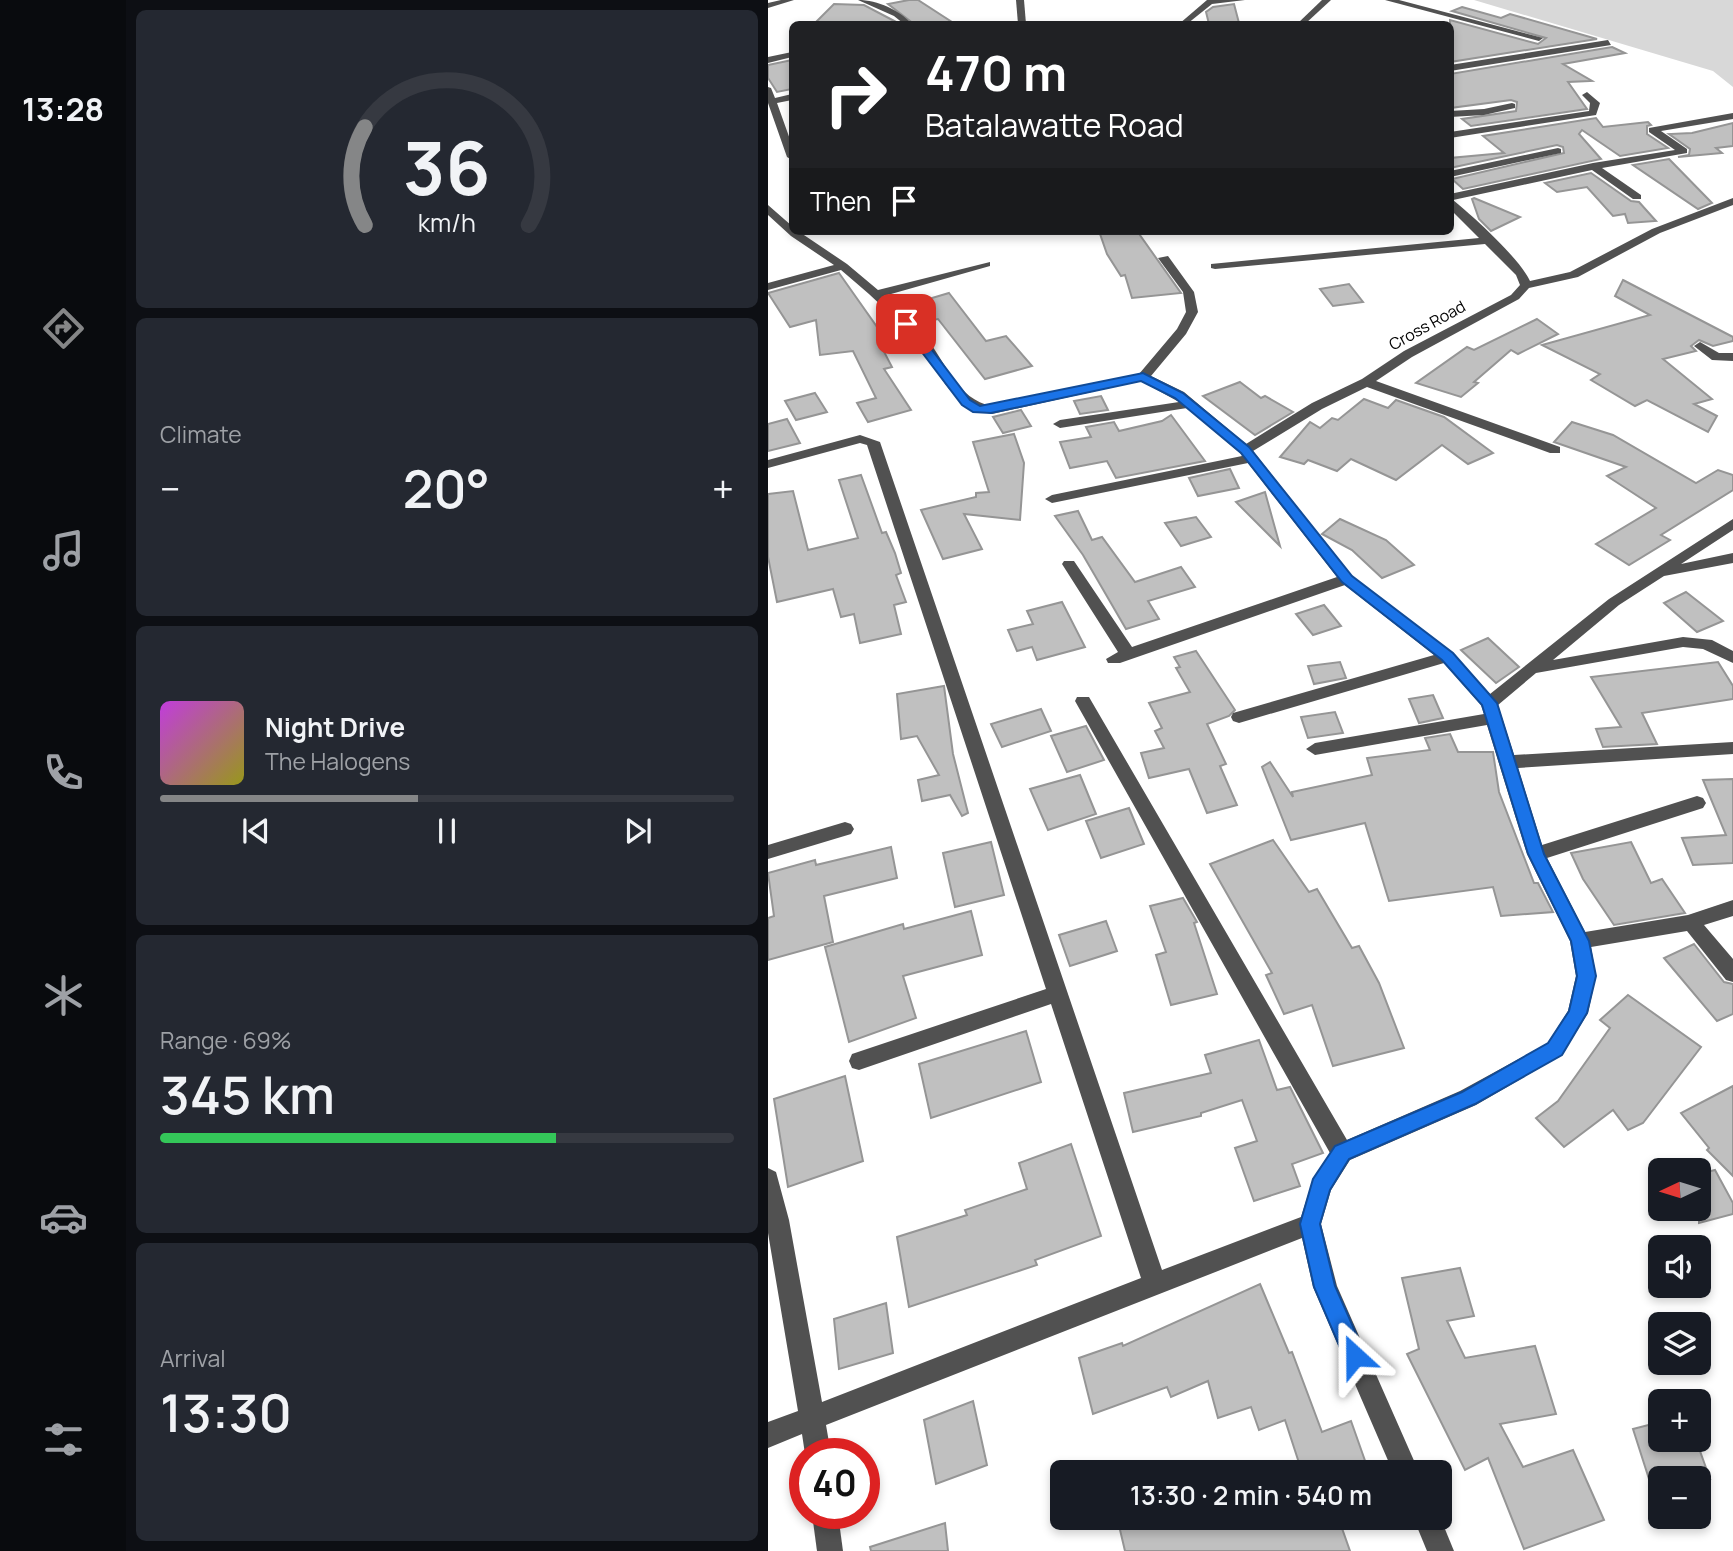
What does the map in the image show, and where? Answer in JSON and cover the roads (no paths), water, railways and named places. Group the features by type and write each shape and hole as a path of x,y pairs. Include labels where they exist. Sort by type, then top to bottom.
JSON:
{"street":[{"path":"768,6 790,0"},
{"path":"862,0 897,13 905,21"},
{"path":"1020,0 1022,21"},
{"path":"1187,21 1210,2 1241,0"},
{"path":"1304,21 1327,0"},
{"path":"1389,0 1539,38"},
{"path":"1454,25 1467,18"},
{"path":"1454,67 1608,43"},
{"path":"768,60 789,56"},
{"path":"768,90 789,148"},
{"path":"1454,134 1593,113 1595,103 1587,95"},
{"path":"774,101 789,98"},
{"path":"1454,114 1484,112 1512,106"},
{"path":"1454,199 1593,166 1684,152 1652,130 1733,116"},
{"path":"780,123 789,121"},
{"path":"1454,173 1558,150"},
{"path":"1593,166 1637,197"},
{"path":"1454,204 1521,274 1526,285 1551,284 1584,271 1648,235 1733,201"},
{"path":"768,208 787,223"},
{"path":"803,235 877,294 920,338 966,402 978,410 991,410 1143,377 1190,319 1194,307 1186,287 1164,258"},
{"path":"1215,266 1490,240"},
{"path":"877,294 986,264"},
{"path":"768,287 843,266"},
{"name":"Cross Road","path":"1052,499 1248,454 1317,406 1365,383 1408,355 1515,297 1526,285"},
{"path":"1700,346 1716,357 1733,357"},
{"path":"1143,377 1190,404 1248,454 1347,579 1448,657 1491,710 1536,854 1580,941 1586,976 1578,1013 1555,1049 1469,1098 1342,1153 1321,1186 1310,1224 1325,1287 1401,1460"},
{"path":"1365,383 1555,450"},
{"path":"1060,424 1190,404"},
{"path":"768,464 860,439 872,442 1155,1285"},
{"path":"1315,749 1491,710 1534,668 1614,602 1733,523"},
{"path":"1656,574 1733,558"},
{"path":"1069,564 1121,656 1347,579"},
{"path":"1534,668 1696,642 1733,658"},
{"path":"1239,717 1448,657"},
{"path":"1082,701 1342,1153"},
{"path":"1506,762 1733,748"},
{"path":"1536,854 1697,803"},
{"path":"768,852 845,830"},
{"path":"1580,941 1690,922 1733,908"},
{"path":"1690,922 1733,974"},
{"path":"859,1061 1058,993"},
{"path":"768,1178 773,1221 816,1438"},
{"path":"768,1435 1310,1224"},
{"path":"827,1529 829,1551"},
{"path":"1432,1530 1441,1551"}]}
